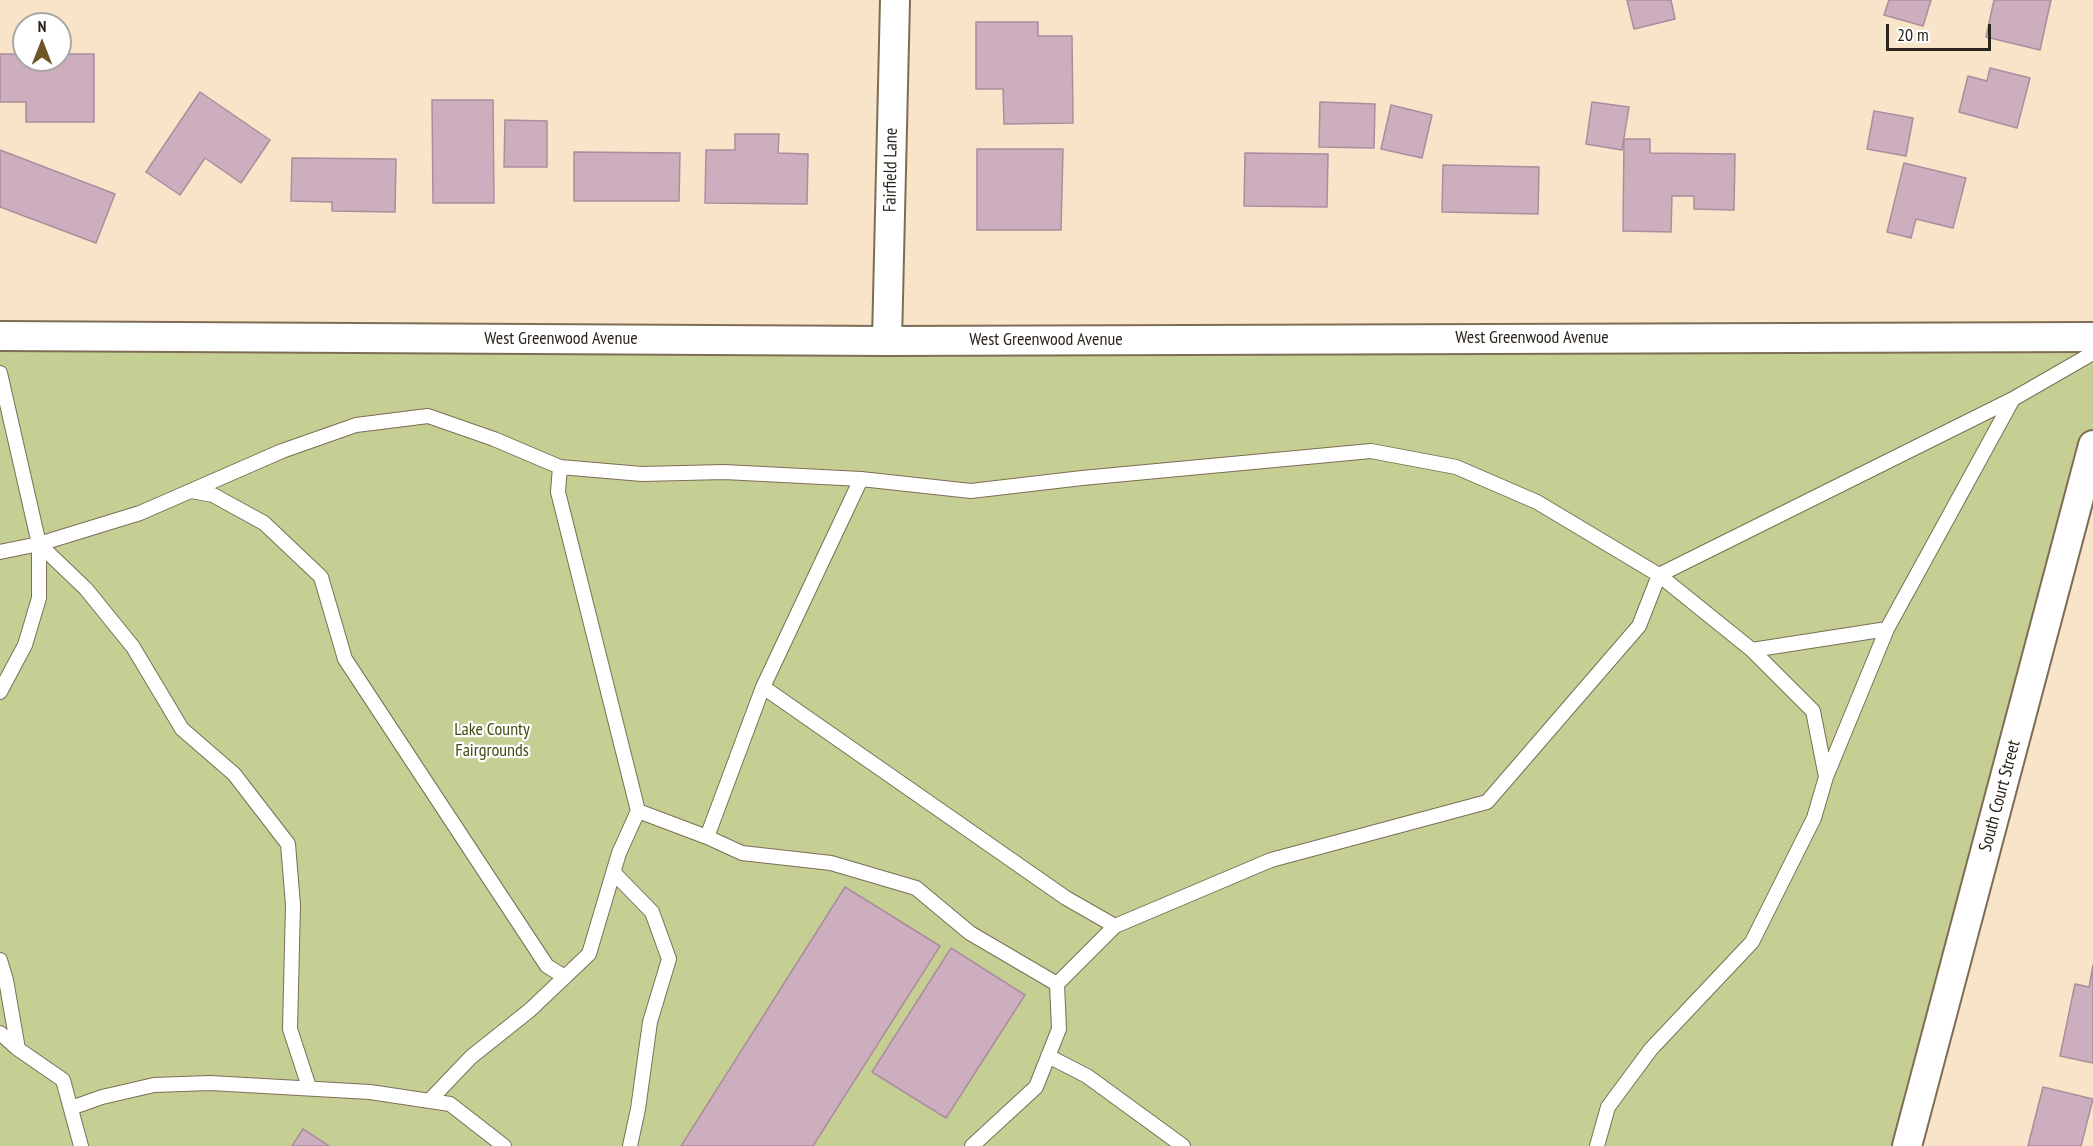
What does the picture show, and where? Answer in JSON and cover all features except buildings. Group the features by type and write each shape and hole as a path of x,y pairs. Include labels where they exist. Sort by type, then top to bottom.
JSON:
{"street":[{"name":"Fairfield Lane","path":"887,340 894,0"},
{"name":"West Greenwood Avenue","path":"0,336 887,340 2093,337"},
{"name":"South Court Street","path":"1907,1146 2093,446"}],"lane":[{"path":"972,1146 1036,1087 1059,1029 1057,984 1115,926 1270,860 1487,802 1640,626 1659,574 2013,399 2093,353"},
{"path":"0,373 39,544 39,598 25,645 0,692"},
{"path":"1598,1146 1608,1107 1614,1098 1651,1049 1752,942 1814,818 1826,777 1887,629 2013,399"},
{"path":"0,552 39,544 140,513 282,451 356,425 428,416 494,439 560,467 642,474 724,472 861,479 971,491 1082,478 1371,451 1456,467 1536,502 1659,574 1752,650 1813,711 1826,777"},
{"path":"429,1101 471,1057 530,1011 589,954 619,853 638,812 558,492 560,467"},
{"path":"706,837 763,687 861,479"},
{"path":"191,491 213,495 264,523 321,577 345,659 547,966 565,977"},
{"path":"39,544 86,588 133,647 182,729 234,774 288,844 293,905 290,1029 309,1087"},
{"path":"1752,650 1887,629"},
{"path":"763,687 1066,898 1115,926"},
{"path":"638,812 742,853 831,863 916,888 970,933 1057,984"},
{"path":"614,873 652,912 669,959 650,1022 638,1109 630,1146"},
{"path":"0,960 6,980 18,1050"},
{"path":"0,1033 18,1050 63,1080 81,1146"},
{"path":"1048,1056 1087,1076 1183,1146"},
{"path":"71,1108 102,1097 154,1085 210,1083 370,1092 450,1104 504,1146"}],"green space":[{"name":"Lake County Fairgrounds","path":"0,332 2093,336 2093,445 1907,1146 0,1146"}]}
